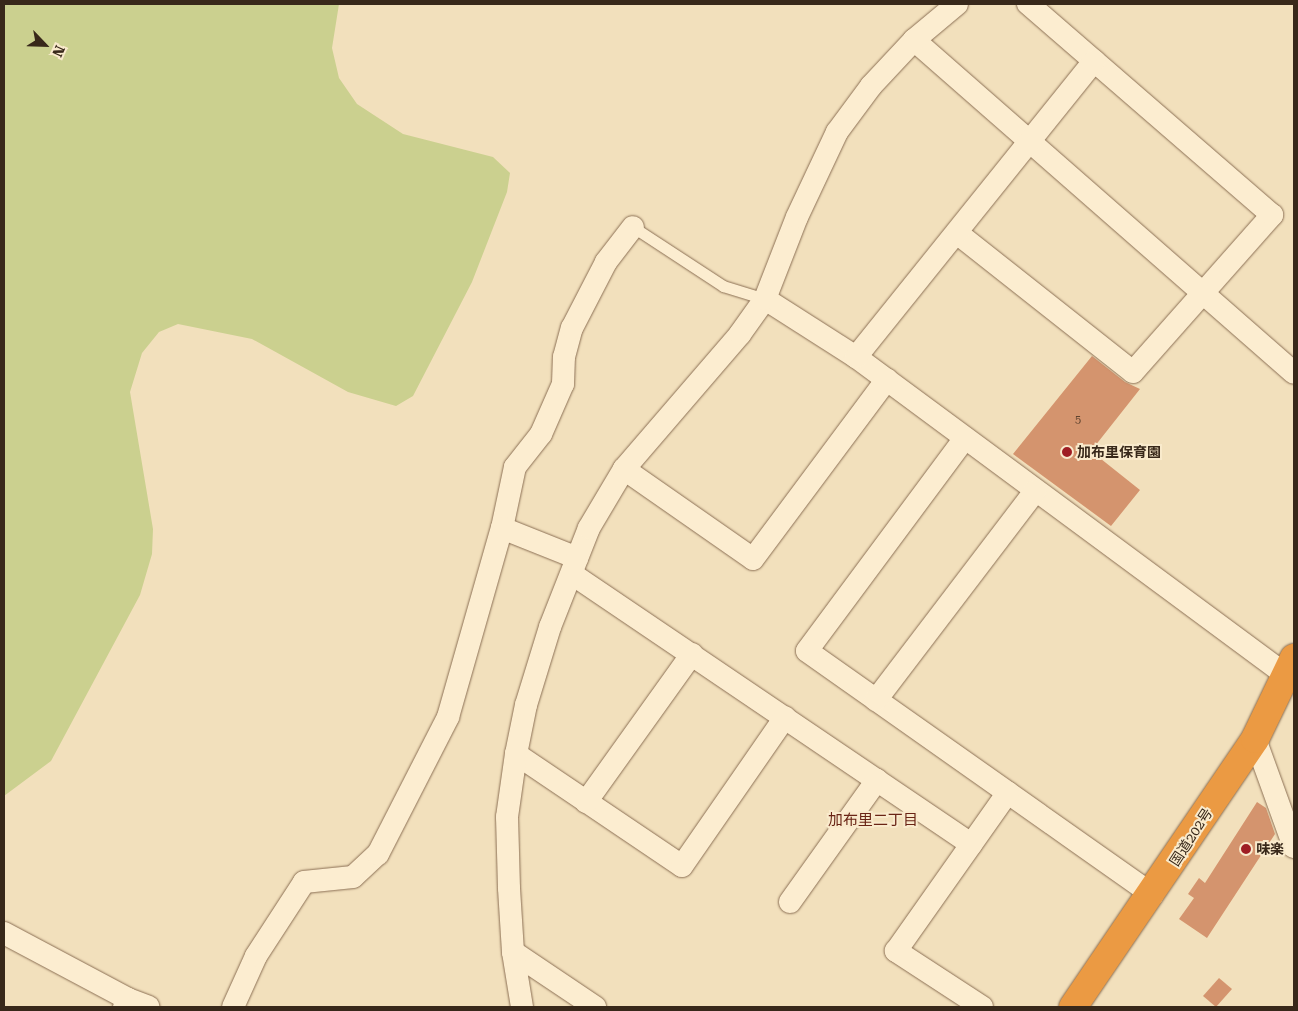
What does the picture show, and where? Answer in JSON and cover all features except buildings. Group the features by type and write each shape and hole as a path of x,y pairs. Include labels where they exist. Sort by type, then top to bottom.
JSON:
{"highway":[{"name":"国道202号","path":"1073,1007 1153,895 1255,739 1290,666"}],"street":[{"path":"522,1007 513,952 508,817 516,754 526,705 547,636 574,566 605,496 624,468 740,334 765,299 797,217 837,132 871,86 914,40 957,4"},
{"path":"956,233 1133,372 1272,215 1028,4"},
{"path":"914,40 1294,373"},
{"path":"856,357 1094,61"},
{"path":"233,1007 256,956 304,882 353,877 378,854 448,717 502,528 515,466 541,434 563,384 564,357 572,328 606,262 633,227"},
{"path":"765,299 856,357 1035,491 1290,666"},
{"path":"624,468 753,559 886,380"},
{"path":"965,438 807,651 1153,895"},
{"path":"876,700 1035,491"},
{"path":"502,528 574,566 692,654 971,844"},
{"path":"586,802 692,654"},
{"path":"516,754 682,866 784,717"},
{"path":"1255,739 1294,847"},
{"path":"790,902 877,780"},
{"path":"982,1007 896,951 1008,792"},
{"path":"4,933 126,1003 149,1007"},
{"path":"513,952 595,1007"}],"lane":[{"path":"633,227 723,286 765,299"}],"green space":[{"path":"4,4 339,4 332,48 339,78 357,104 403,134 493,157 510,173 507,192 472,282 413,396 396,406 348,392 252,339 178,324 159,332 142,353 130,392 153,529 152,554 140,595 51,761 4,796"}],"place":[{"name":"加布里保育園","path":"1067,452"},
{"name":"味楽","path":"1246,849"}],"district":[{"name":"加布里二丁目","path":"873,821"}]}
